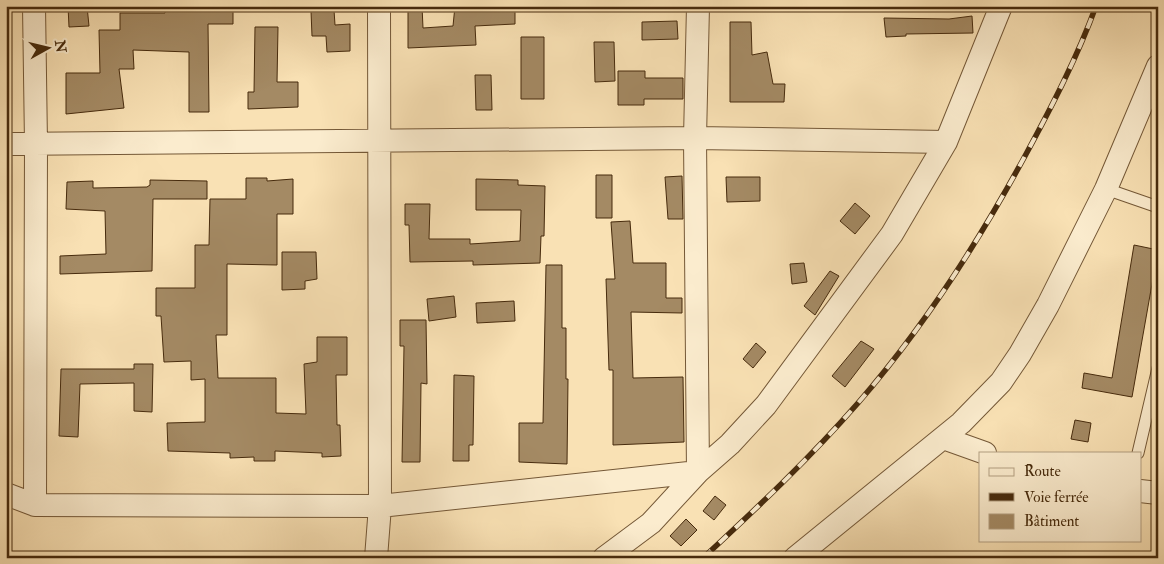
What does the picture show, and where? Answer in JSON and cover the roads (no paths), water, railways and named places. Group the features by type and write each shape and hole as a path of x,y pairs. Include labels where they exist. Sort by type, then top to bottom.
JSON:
{"street":[{"path":"34,6 36,144 35,505"},
{"path":"376,558 380,506 379,6"},
{"path":"698,6 695,138 698,472"},
{"path":"604,558 651,523 698,472 730,444 766,405 892,234 946,142 1001,6"},
{"path":"796,558 961,423 1001,382 1020,354 1048,305 1106,189 1158,66"},
{"path":"6,144 695,138 946,142"},
{"path":"943,438 982,452"},
{"path":"6,494 35,505 380,506 698,472"},
{"path":"1142,491 1158,493"}],"lane":[{"path":"1106,189 1158,207"},
{"path":"1138,452 1158,368"}],"railway":[{"path":"703,558 783,482 840,423 882,374 927,315 969,253 1007,189 1081,45 1096,6"}]}
